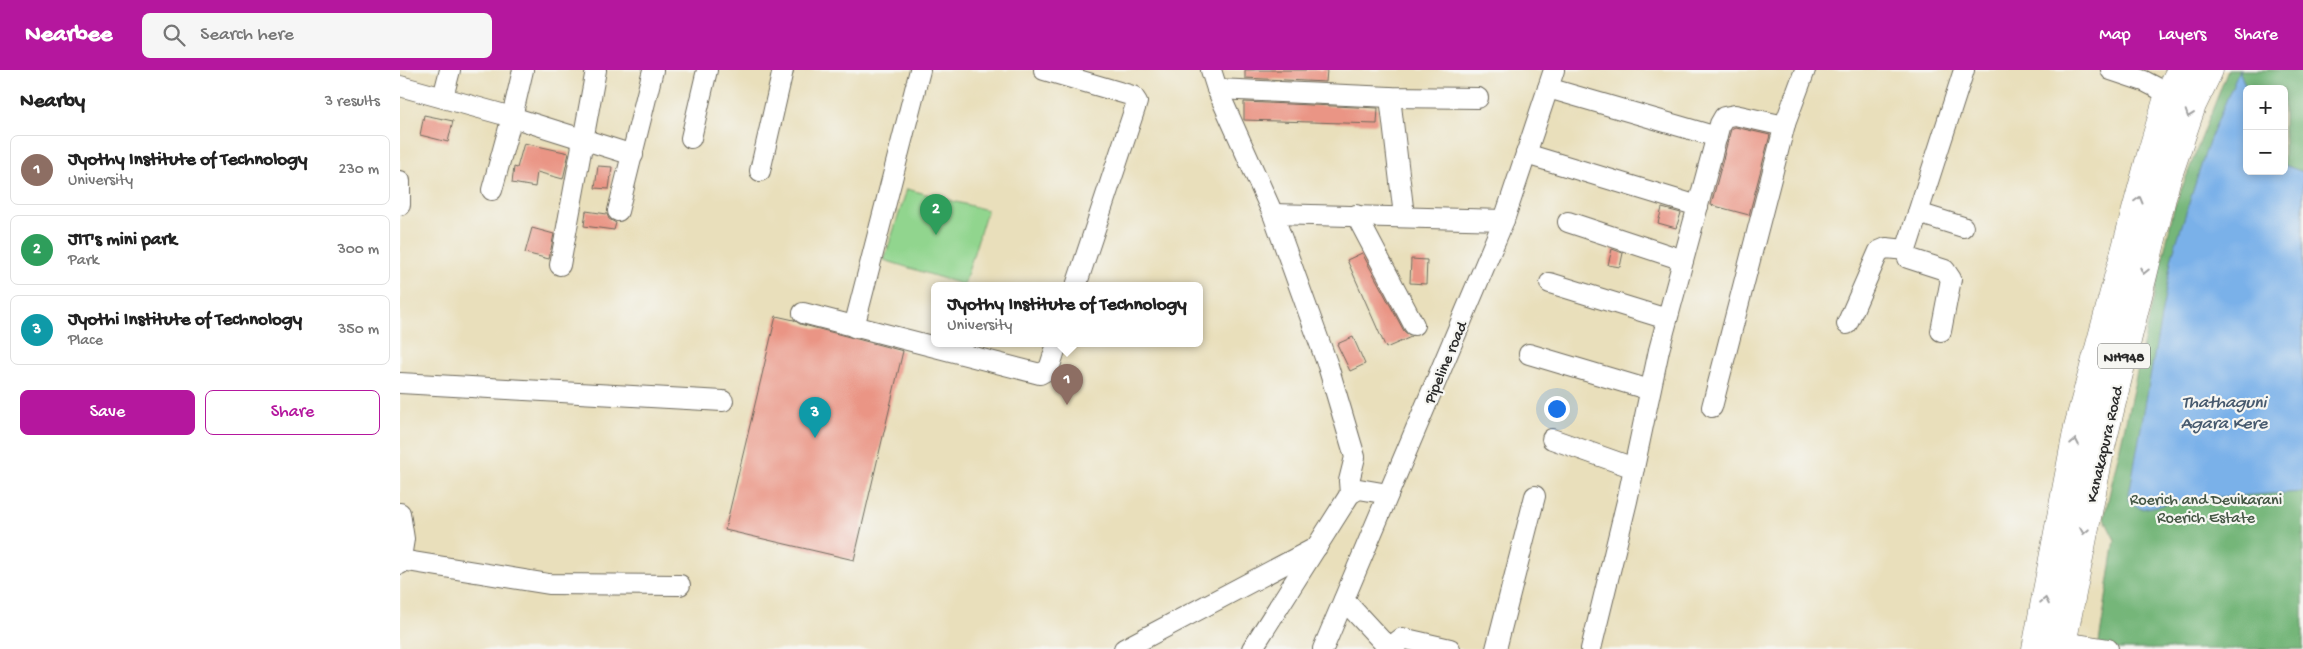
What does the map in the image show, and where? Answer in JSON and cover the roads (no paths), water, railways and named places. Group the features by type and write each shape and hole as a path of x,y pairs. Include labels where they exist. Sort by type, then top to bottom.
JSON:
{"highway":[{"name":"Kanakapura Road","path":"2036,649 2078,427 2169,94 2180,70"},
{"name":"Kanakapura Road","path":"2061,646 2100,452 2166,181 2192,105 2209,70"}],"street":[{"path":"443,97 450,70"},
{"path":"492,190 512,117 522,70"},
{"path":"560,265 596,70"},
{"path":"618,211 653,70"},
{"path":"691,138 707,70"},
{"path":"760,171 783,70"},
{"path":"854,327 920,70"},
{"path":"1044,70 1133,96 1138,102 1077,282"},
{"path":"1712,407 1786,124 1805,70"},
{"path":"1942,331 1951,279 1945,270 1908,258 1906,250 1964,70"},
{"path":"2112,70 2144,81 2169,94"},
{"path":"1350,494 1349,481 1355,457 1328,366 1273,214 1214,79 1390,97 1478,98"},
{"path":"1551,79 1717,137"},
{"name":"Pipeline road","path":"1323,649 1504,220 1551,79"},
{"path":"400,86 512,117 633,155"},
{"path":"1390,97 1404,216"},
{"path":"1591,649 1667,319 1724,117 1735,115 1780,125 1786,124"},
{"path":"1526,154 1698,206"},
{"path":"400,181 400,205"},
{"path":"1918,213 1963,227"},
{"path":"1273,214 1504,220"},
{"path":"1356,215 1414,325"},
{"path":"1568,222 1683,260"},
{"path":"1847,324 1879,251 1886,248 1906,250"},
{"path":"1550,284 1667,319"},
{"path":"803,313 931,346"},
{"path":"933,347 1040,374 1049,369 1056,347"},
{"path":"1529,354 1650,390"},
{"path":"400,383 723,401"},
{"path":"1552,439 1634,468"},
{"path":"1252,649 1350,494 1359,489 1388,494"},
{"path":"1496,649 1535,496"},
{"path":"400,513 404,539 400,564"},
{"path":"1124,649 1318,547"},
{"path":"401,560 548,584 680,585"},
{"path":"1344,600 1382,641 1395,648 1398,641 1402,638 1450,649"},
{"path":"2061,646 2108,649"}],"water":[{"name":"Thathaguni Agara Kere","path":"2239,70 2245,85 2243,85 2243,175 2288,175 2288,166 2303,172 2303,492 2202,498 2141,509 2128,500 2172,256 2209,141"}],"place":[{"name":"JIT's mini park","path":"936,235"},
{"name":"Jyothy Institute of Technology","path":"1067,405"},
{"name":"Jyothi Institute of Technology","path":"815,438"}],"park label":[{"name":"Roerich and Devikarani Roerich Estate","path":"2206,507"}]}
